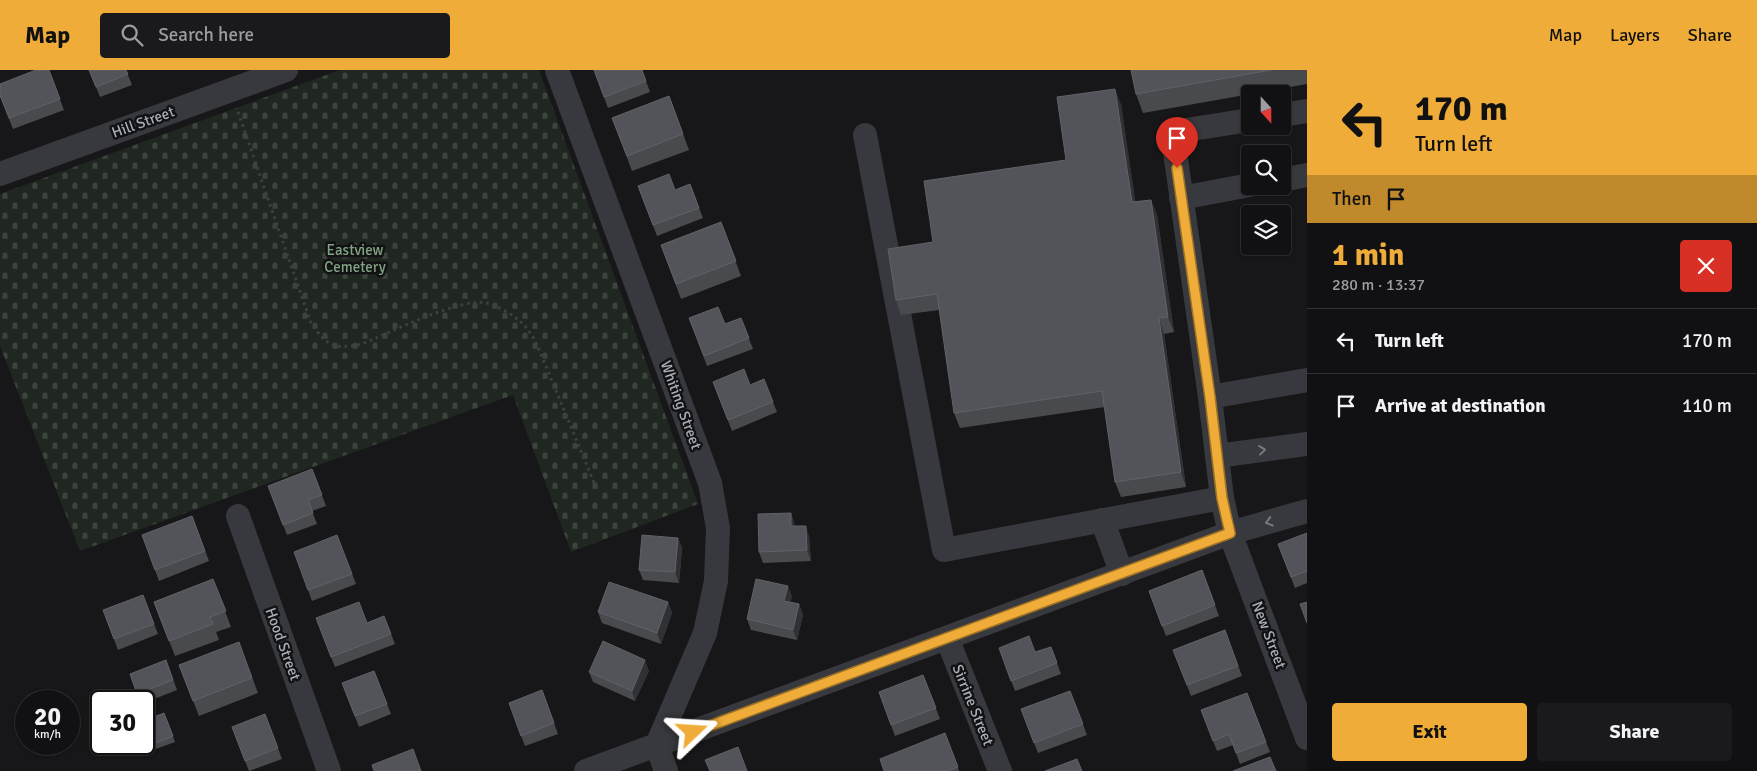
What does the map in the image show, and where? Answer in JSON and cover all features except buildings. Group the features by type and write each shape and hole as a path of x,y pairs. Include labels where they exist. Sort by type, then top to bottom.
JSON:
{"street":[{"name":"Hill Street","path":"0,174 286,70"},
{"name":"Whiting Street","path":"557,70 710,483 718,528 716,581 705,633 657,745"},
{"path":"1291,114 1307,111"},
{"name":"New Street","path":"1241,121 1179,131 1173,138 1210,397 1222,498 1230,533 1307,738"},
{"path":"865,134 944,550 1222,498"},
{"path":"1291,178 1307,175"},
{"path":"1182,198 1241,187"},
{"path":"1210,397 1307,380"},
{"path":"1216,456 1307,444"},
{"path":"586,771 1230,533 1307,511"},
{"name":"Hood Street","path":"238,516 329,771"},
{"path":"1102,520 1122,574"},
{"name":"Sirrine Street","path":"947,638 1000,771"},
{"path":"657,745 666,771"}],"path":[{"path":"230,90 311,323 322,339 334,346 348,347 362,344 450,308 466,304 485,303 506,311 528,328 538,347 597,490"}],"green space":[{"name":"Eastview Cemetery","path":"340,70 539,70 698,504 571,552 513,395 80,551 0,346 0,194"}],"route":[{"path":"693,732 1230,533 1222,498 1210,397 1177,168"}]}
